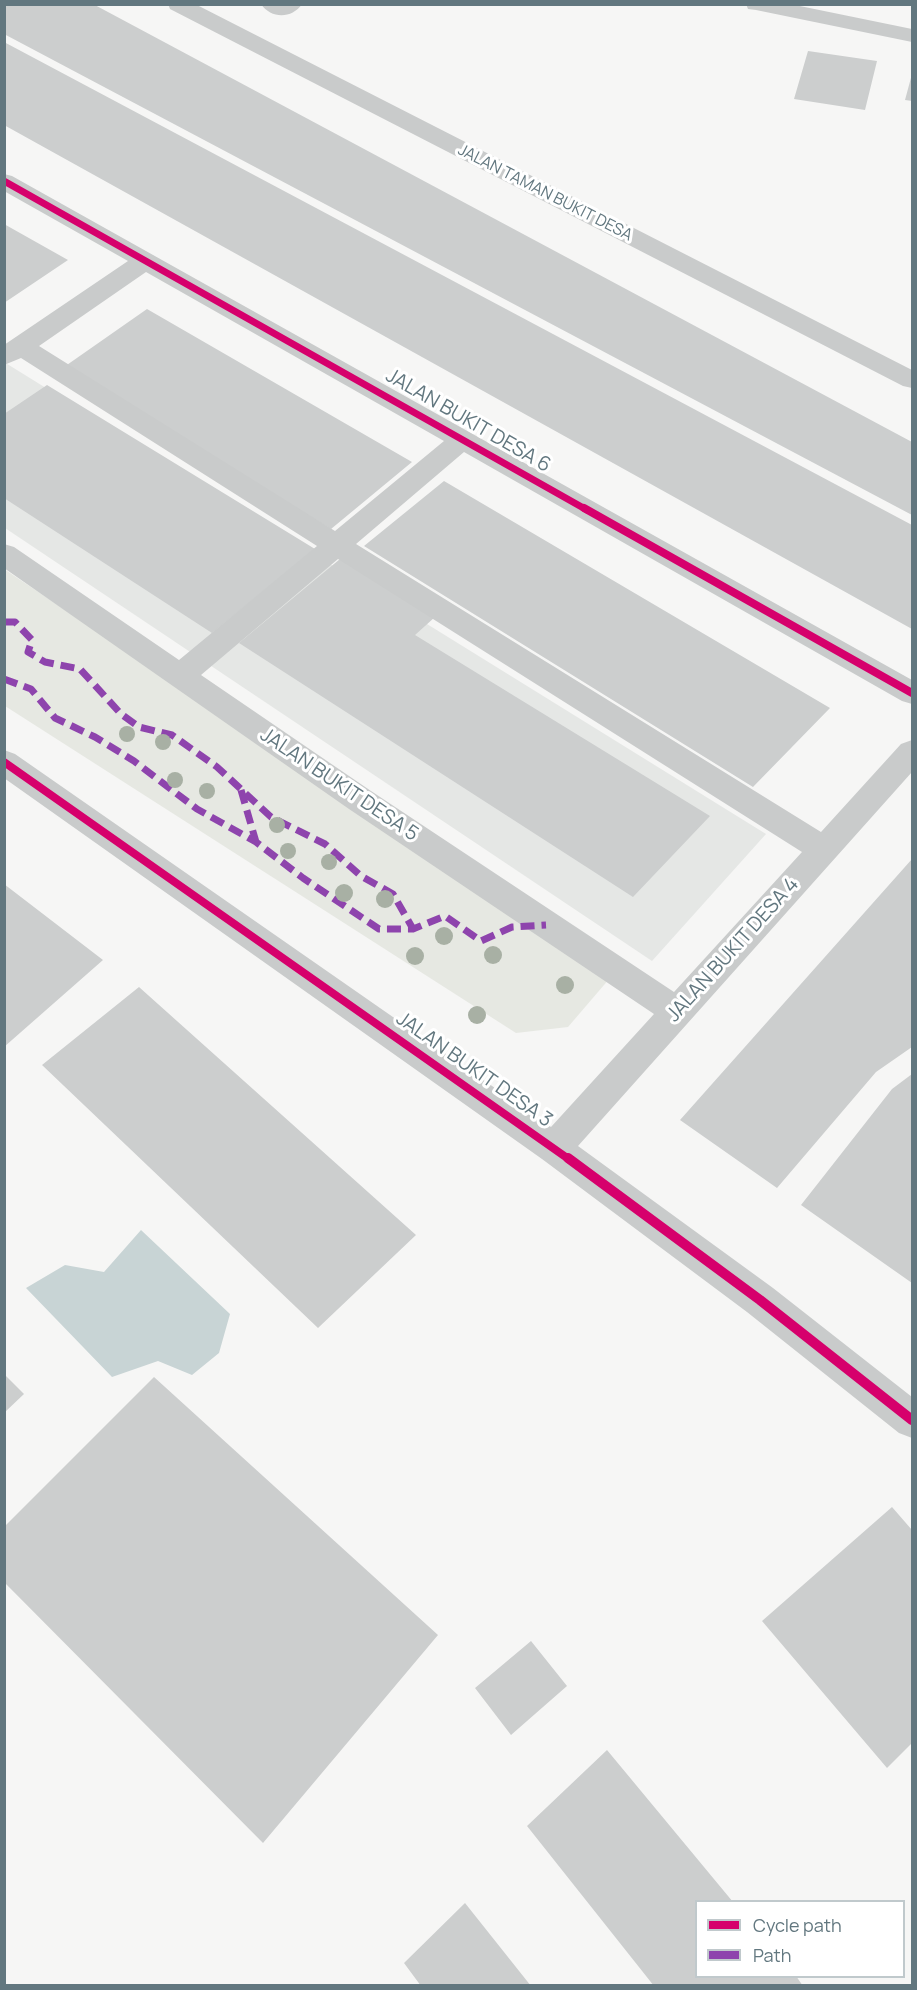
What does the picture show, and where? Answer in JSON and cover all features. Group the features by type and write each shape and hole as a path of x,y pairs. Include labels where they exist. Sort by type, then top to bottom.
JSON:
{"street":[{"name":"JALAN TAMAN BUKIT DESA","path":"178,4 912,380"},
{"path":"271,4 283,10 292,4"},
{"path":"756,4 912,36"},
{"name":"JALAN BUKIT DESA 6","path":"4,181 912,693"},
{"path":"147,260 12,351 337,545 824,850"},
{"path":"180,676 463,439"},
{"name":"JALAN BUKIT DESA 5","path":"4,554 360,800 678,1012"},
{"name":"JALAN BUKIT DESA 4","path":"554,1148 912,752"},
{"name":"JALAN BUKIT DESA 3","path":"4,762 554,1148 760,1300 911,1416"}],"shaded area":[{"path":"4,362 766,834 652,961 5,528"},
{"path":"4,569 552,936 610,978 568,1027 516,1033 5,706"},
{"path":"141,1230 230,1314 219,1353 192,1375 158,1361 112,1377 26,1288 65,1265 104,1272"}],"building":[{"path":"4,4 93,4 912,442 912,515 4,34"},
{"path":"4,42 912,525 912,629 4,125"},
{"path":"808,51 877,61 865,110 794,99"},
{"path":"912,74 912,101 905,100"},
{"path":"4,224 68,260 4,303"},
{"path":"147,309 412,462 331,529 64,367"},
{"path":"47,385 315,549 212,633 4,498 4,414"},
{"path":"444,481 830,708 753,787 364,546"},
{"path":"340,559 435,617 415,635 710,816 633,897 239,643"},
{"path":"912,859 912,1047 876,1072 777,1188 680,1120"},
{"path":"4,884 103,960 4,1047"},
{"path":"139,987 416,1235 318,1328 42,1065"},
{"path":"912,1074 912,1283 801,1205 892,1089"},
{"path":"4,1374 24,1394 4,1413"},
{"path":"154,1377 438,1635 263,1843 4,1582 4,1527"},
{"path":"892,1507 912,1530 912,1743 887,1768 762,1621"},
{"path":"531,1641 567,1686 511,1735 475,1688"},
{"path":"607,1750 731,1900 695,1900 695,1978 797,1978 803,1986 654,1986 527,1826"},
{"path":"465,1903 531,1986 421,1986 404,1963"}],"marked path":[{"path":"4,622 15,622 32,640 28,652 45,662 80,669 121,714 139,727 172,735 217,767 271,817 325,844 361,876 393,894 413,929"},
{"path":"4,679 31,689 55,718 95,737 134,761 197,809 256,842 303,878 379,929 413,929 445,916 481,941 512,927 546,925"},
{"path":"241,790 256,842"}],"cycle path":[{"path":"4,181 912,693"},
{"path":"4,762 554,1148 760,1300 912,1420"}]}
